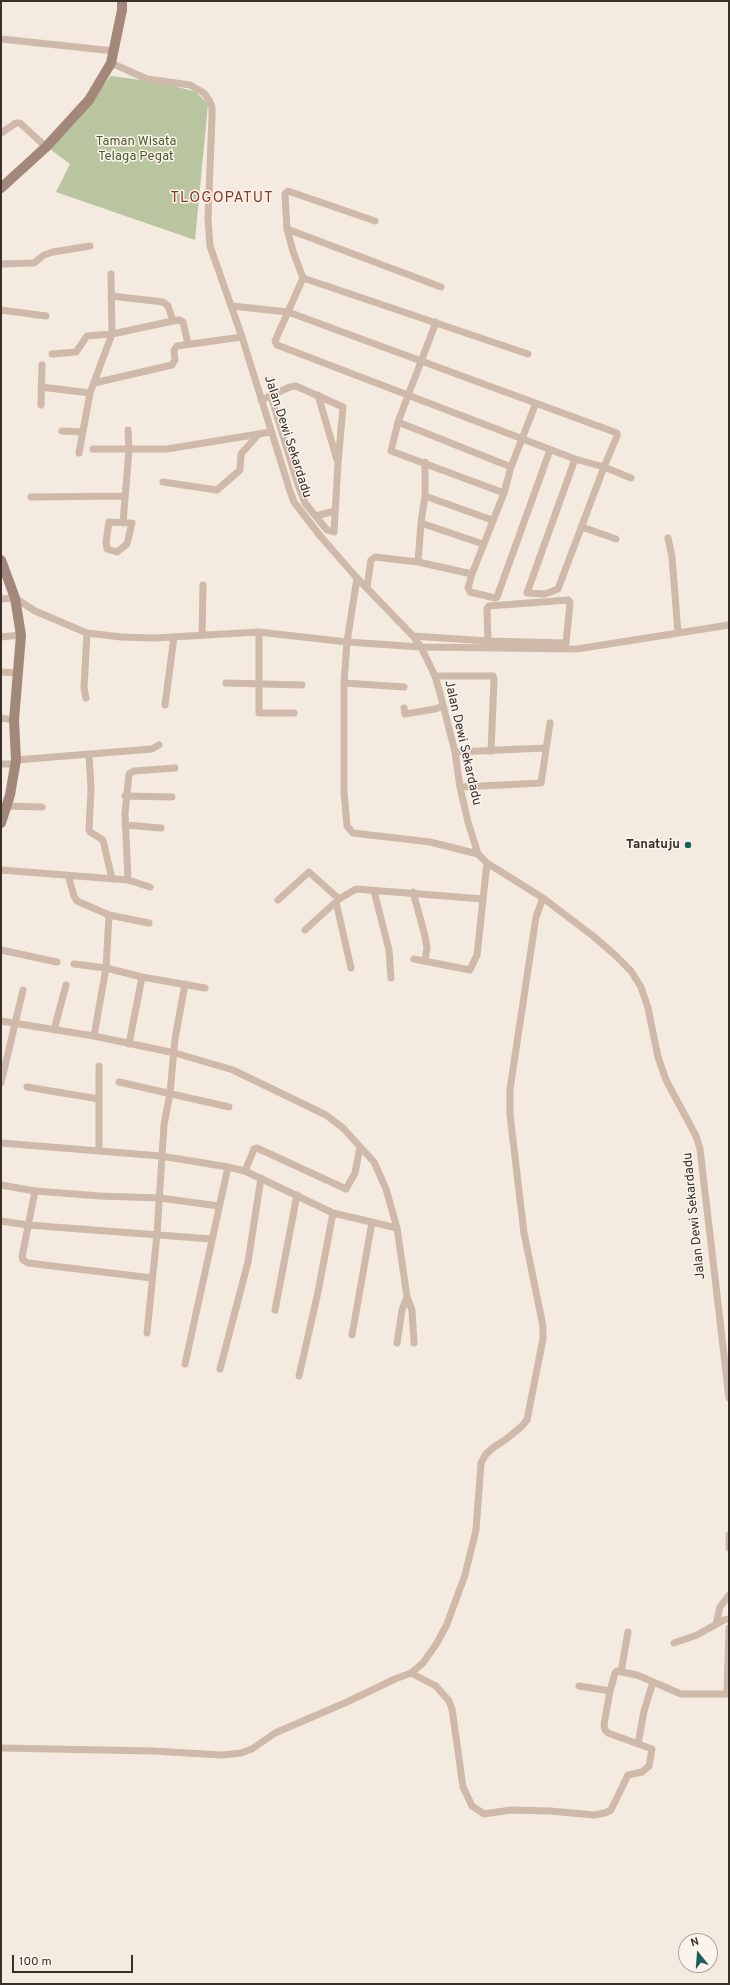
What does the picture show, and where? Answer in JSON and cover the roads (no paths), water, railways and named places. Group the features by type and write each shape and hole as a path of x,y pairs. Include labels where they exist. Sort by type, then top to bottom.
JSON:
{"street":[{"path":"1,188 46,147 89,100 111,63 122,10 122,1"},
{"path":"1,39 114,51"},
{"name":"Jalan Dewi Sekardadu","path":"111,63 147,79 190,85 204,93 209,100 212,107 208,218 210,246 232,306 294,502 357,578 413,636 421,647 435,676 455,752 460,787 478,854 487,863 543,898 614,954 630,971 641,987 648,1008 658,1057 666,1080 696,1136 700,1149 729,1398"},
{"path":"1,133 16,123 20,123 46,147"},
{"path":"376,221 288,191 286,194 287,229 303,278 276,341 277,345 550,450 604,467 631,478"},
{"path":"287,229 441,287"},
{"path":"1,264 34,263 44,255 53,252 90,246"},
{"path":"79,453 90,393 112,334 111,274"},
{"path":"303,278 528,354"},
{"path":"111,296 163,302 168,306 174,321"},
{"path":"232,306 288,312 616,433 617,436 558,589 545,594 526,593 575,459"},
{"path":"1,310 46,316"},
{"path":"52,354 76,352 87,336 112,334 179,320 183,322 188,344"},
{"path":"436,322 398,422 391,451 425,462 504,493"},
{"path":"94,383 172,365 175,348 188,344 242,337"},
{"path":"41,405 42,365"},
{"path":"261,400 293,386 318,395 343,407 334,532 332,533 327,530 305,503 297,482 271,396"},
{"path":"41,387 90,393"},
{"path":"318,395 338,463"},
{"path":"536,404 511,467 504,493 492,520 472,574 469,591 495,598 497,597 550,450"},
{"path":"398,422 511,467"},
{"path":"123,523 129,450 128,430"},
{"path":"62,431 82,432"},
{"path":"93,449 167,449 257,436 271,432"},
{"path":"163,482 218,490 240,470 241,454 257,436"},
{"path":"418,562 425,496 425,462"},
{"path":"31,497 125,496"},
{"path":"425,496 492,520"},
{"path":"316,516 335,511"},
{"path":"109,522 123,523 132,523 127,544 117,552 107,549 106,542 109,522"},
{"path":"421,523 483,544"},
{"path":"582,527 616,539"},
{"path":"668,538 672,557 678,633"},
{"path":"367,588 373,558 418,562 472,574"},
{"path":"1,560 16,598 21,635 14,720 15,762 7,806 1,823"},
{"path":"357,578 347,642 344,683 344,792 347,826 353,833 430,842 478,854"},
{"path":"202,584 202,635"},
{"path":"1,599 16,598 35,611 87,632 120,637 174,637 259,632 310,636 347,642 421,647 577,649 644,637 729,625"},
{"path":"413,636 488,641 566,643 570,601 490,606 487,609 488,641"},
{"path":"86,698 84,688 87,632"},
{"path":"259,632 259,713 294,713"},
{"path":"1,636 21,635"},
{"path":"165,705 174,637"},
{"path":"1,672 19,673"},
{"path":"435,676 493,676 491,750"},
{"path":"226,683 302,685"},
{"path":"344,683 404,687"},
{"path":"404,708 405,714 430,710 443,706"},
{"path":"1,718 14,720"},
{"path":"460,787 538,784 542,780 545,748 550,723"},
{"path":"1,764 89,754 152,749 159,745"},
{"path":"455,752 545,748"},
{"path":"89,754 91,790 89,829 90,832 102,840 112,879"},
{"path":"128,880 125,796 131,772 176,768"},
{"path":"125,796 172,797"},
{"path":"7,806 42,807"},
{"path":"125,825 161,828"},
{"path":"414,959 470,970 477,955 487,863"},
{"path":"1,870 128,880 150,887"},
{"path":"278,900 308,872 338,901 351,968"},
{"path":"68,875 77,901 109,916 149,923"},
{"path":"305,930 338,901 356,889 483,898"},
{"path":"374,891 390,950 391,978"},
{"path":"412,892 427,947 425,961"},
{"path":"1,1748 154,1751 222,1755 240,1753 252,1749 275,1733 411,1673 423,1663 437,1643 447,1624 465,1575 476,1530 481,1463 490,1451 521,1427 527,1420 543,1339 543,1326 524,1233 510,1115 510,1096 536,917 543,898"},
{"path":"94,1036 106,968 109,916"},
{"path":"1,950 57,962"},
{"path":"74,964 106,968 142,977 204,988"},
{"path":"129,1044 142,977"},
{"path":"147,1333 160,1198 161,1156 164,1125 170,1093 175,1053 175,1038 186,984"},
{"path":"54,1030 66,985"},
{"path":"1,1083 14,1022 23,990"},
{"path":"1,1020 94,1036 175,1053 233,1070 326,1114 343,1128 374,1162 378,1170 397,1228 408,1296 412,1310 414,1343"},
{"path":"98,1151 99,1066"},
{"path":"119,1082 229,1107"},
{"path":"27,1086 99,1099"},
{"path":"1,1143 161,1156 245,1170 333,1213 397,1228"},
{"path":"245,1170 254,1149 257,1148 346,1189 355,1173 360,1147"},
{"path":"185,1364 211,1239 228,1167"},
{"path":"220,1370 248,1262 261,1178"},
{"path":"1,1185 35,1191 100,1196 160,1198 220,1206"},
{"path":"35,1191 22,1257 25,1262 152,1278"},
{"path":"275,1310 297,1195"},
{"path":"299,1376 318,1292 333,1213"},
{"path":"1,1221 28,1225 211,1239"},
{"path":"352,1335 372,1222"},
{"path":"397,1343 402,1310 408,1296"},
{"path":"729,1535 729,1546"},
{"path":"716,1624 720,1607 729,1595"},
{"path":"674,1643 697,1635 716,1624 729,1619"},
{"path":"411,1673 436,1686 449,1701 452,1709 463,1787 472,1806 484,1814 511,1810 550,1811 594,1815 606,1813 614,1806 628,1775 642,1772 649,1766 652,1749 608,1733 605,1730 610,1691 615,1673 621,1672 637,1675 681,1694 728,1694 729,1628"},
{"path":"621,1672 628,1632"},
{"path":"638,1744 644,1711 653,1682"},
{"path":"579,1686 610,1691"}],"place":[{"name":"Tanatuju","path":"688,845"}],"district":[{"name":"TLOGOPATUT","path":"222,199"}],"park label":[{"name":"Taman Wisata Telaga Pegat","path":"136,150"}]}
